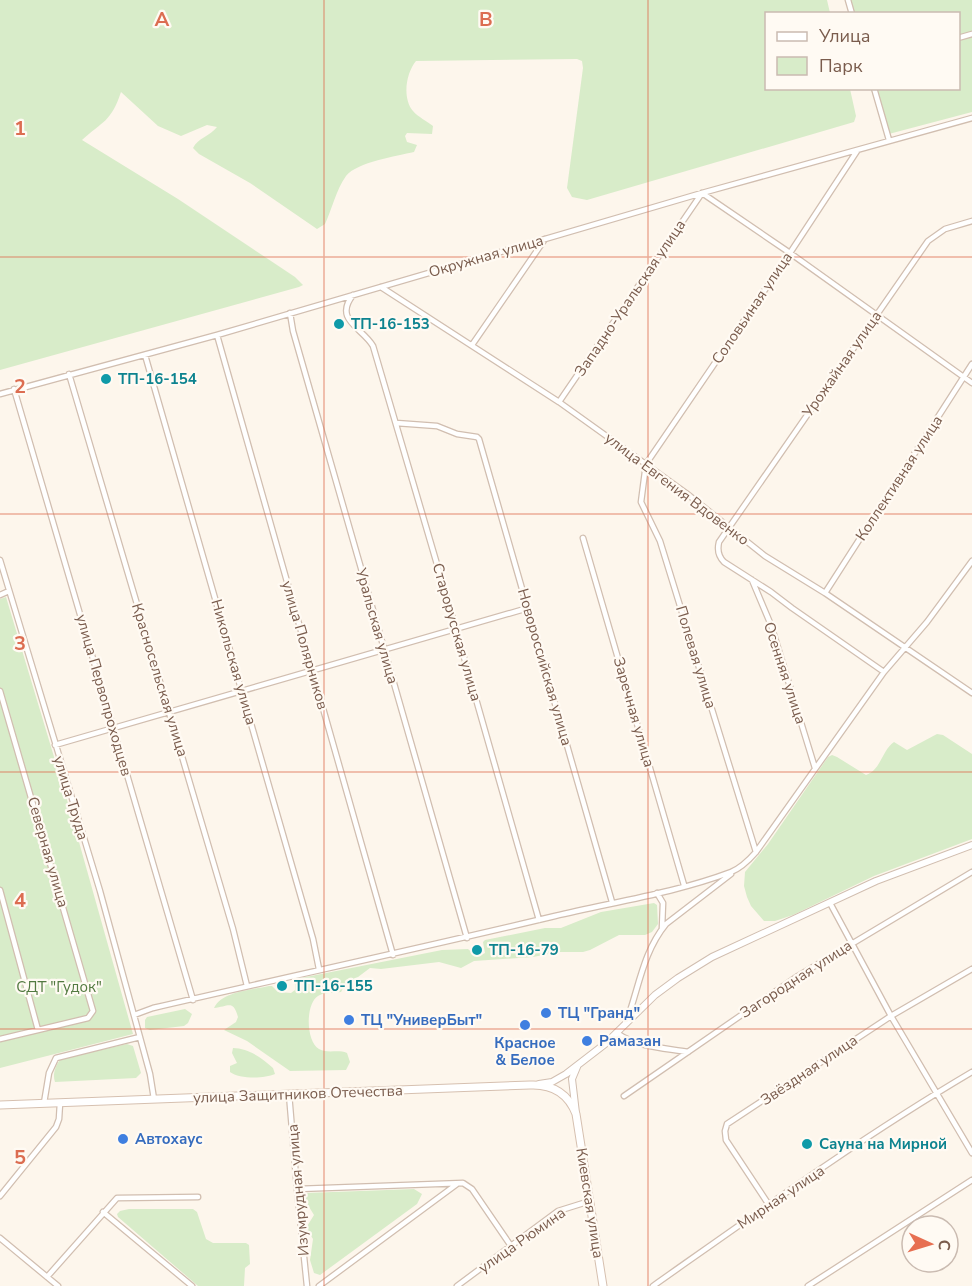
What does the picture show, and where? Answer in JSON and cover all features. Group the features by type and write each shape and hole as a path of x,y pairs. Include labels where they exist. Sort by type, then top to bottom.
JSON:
{"main road":[{"name":"улица Защитников Отечества","path":"0,1105 539,1084 561,1092 571,1103 577,1117"},
{"name":"Киевская улица","path":"577,1117 603,1286"}],"street":[{"path":"875,90 889,140"},
{"name":"Окружная улица","path":"0,394 217,335 702,193 972,118"},
{"name":"Соловьиная улица","path":"646,464 857,151"},
{"path":"702,193 972,383"},
{"name":"Западно-Уральская улица","path":"559,402 702,193"},
{"name":"Урожайная улица","path":"752,579 720,558 719,542 933,236 945,229 972,221"},
{"path":"472,345 544,239"},
{"name":"улица Евгения Вдовенко","path":"381,287 559,402 646,464 765,556 825,593 972,693"},
{"name":"Старорусская улица","path":"353,294 346,306 348,318 373,346 539,920"},
{"name":"Уральская улица","path":"290,313 293,331 467,938"},
{"name":"улица Полярников","path":"217,335 393,955"},
{"name":"Никольская улица","path":"145,355 243,691 313,939 319,969"},
{"name":"Коллективная улица","path":"825,593 972,364"},
{"name":"Красносельская улица","path":"69,374 170,712 233,929 247,986"},
{"name":"улица Первопроходцев","path":"14,389 193,1000"},
{"name":"Новороссийская улица","path":"396,423 437,426 479,439 612,902"},
{"name":"Полевая улица","path":"646,464 641,502 660,541 756,852"},
{"name":"Заречная улица","path":"584,538 684,885"},
{"name":"улица Труда","path":"0,560 100,891 153,1084 153,1099"},
{"path":"626,1023 652,944 662,929 756,852 884,672 927,622 972,561"},
{"path":"752,579 884,672"},
{"name":"Осенняя улица","path":"752,579 771,625 815,768"},
{"path":"0,595 9,591"},
{"path":"55,745 528,608"},
{"name":"Северная улица","path":"0,692 93,1007 92,1014 88,1018 38,1030"},
{"path":"539,1084 560,1078 617,1033 655,995 695,967 725,950 876,881 972,845"},
{"path":"134,1015 153,1008 319,969 393,955 657,893 734,872"},
{"name":"Загородная улица","path":"624,1096 790,981 972,872"},
{"path":"0,890 38,1030 0,1039"},
{"path":"657,893 663,903 662,929"},
{"path":"830,903 891,1016 972,1153"},
{"name":"Звёздная улица","path":"769,1205 726,1140 724,1131 727,1124 891,1016 972,969"},
{"path":"617,1033 623,1038 637,1042 688,1052"},
{"path":"44,1103 49,1073 56,1058 140,1037"},
{"path":"577,1117 572,1079 579,1064"},
{"name":"Мирная улица","path":"653,1286 769,1205 936,1093 972,1072"},
{"name":"Изумрудная улица","path":"289,1094 307,1286"},
{"path":"0,1196 56,1127 60,1103"},
{"path":"808,1286 972,1180"},
{"path":"319,1286 457,1184"},
{"path":"297,1189 467,1185 511,1246"},
{"path":"47,1277 117,1197 198,1197"},
{"name":"улица Рюмина","path":"457,1286 558,1211 590,1201"},
{"path":"103,1212 192,1286"},
{"path":"0,1238 58,1286"}],"green space":[{"path":"0,0 827,0 830,12 765,12 765,90 850,90 856,116 854,122 587,200 572,197 567,188 583,68 582,61 577,59 416,61 408,79 407,99 415,113 433,126 432,134 407,133 405,136 407,142 417,145 414,152 378,160 351,171 339,187 325,224 317,229 250,183 199,154 193,148 217,127 207,125 181,136 158,126 121,92 110,115 82,140 178,199 295,277 303,285 0,370"},
{"path":"845,0 972,0 972,112 885,135 871,90 960,90 960,12 849,12"},
{"name":"СДТ \"Гудок\"","path":"6,597 70,810 133,1034 0,1068 0,599"},
{"path":"937,734 943,735 972,754 972,839 874,876 793,915 775,921 764,921 751,906 747,897 744,886 745,872 768,844 828,757 832,755 837,757 866,775 875,769 894,742 907,750"},
{"path":"654,903 657,905 658,924 652,932 645,935 619,935 583,952 558,952 533,957 474,961 461,968 439,962 381,969 370,968 346,983 341,992 318,996 309,1014 312,1039 319,1049 347,1053 350,1062 346,1070 290,1071 247,1041 224,1030 236,1022 238,1017 232,1006 214,1008 224,998 238,992 272,986 278,992 291,993 295,990 295,982 301,978 442,950 468,949 477,957 485,953 483,942 485,940 545,928 561,928 601,912"},
{"path":"185,1009 192,1014 184,1026 150,1030 145,1028 147,1017"},
{"path":"127,1044 133,1046 141,1073 136,1078 55,1082 55,1069 61,1059"},
{"path":"233,1048 259,1057 273,1068 275,1074 252,1078 230,1072 230,1066 237,1063 232,1053"},
{"path":"414,1189 422,1194 417,1204 320,1275 314,1273 310,1260 313,1239 306,1228 314,1215 306,1202 306,1193"},
{"path":"193,1209 197,1212 206,1239 213,1243 246,1243 249,1245 250,1264 245,1268 244,1286 198,1286 118,1217 117,1214 120,1211"}],"place":[{"name":"ТП-16-153","path":"339,324"},
{"name":"ТП-16-154","path":"106,379"},
{"name":"ТП-16-79","path":"477,950"},
{"name":"ТП-16-155","path":"282,986"},
{"name":"ТЦ \"Гранд\"","path":"546,1013"},
{"name":"ТЦ \"УниверБыт\"","path":"349,1020"},
{"name":"Красное & Белое","path":"525,1025"},
{"name":"Рамазан","path":"587,1041"},
{"name":"Автохаус","path":"123,1139"},
{"name":"Сауна на Мирной","path":"807,1144"}]}
